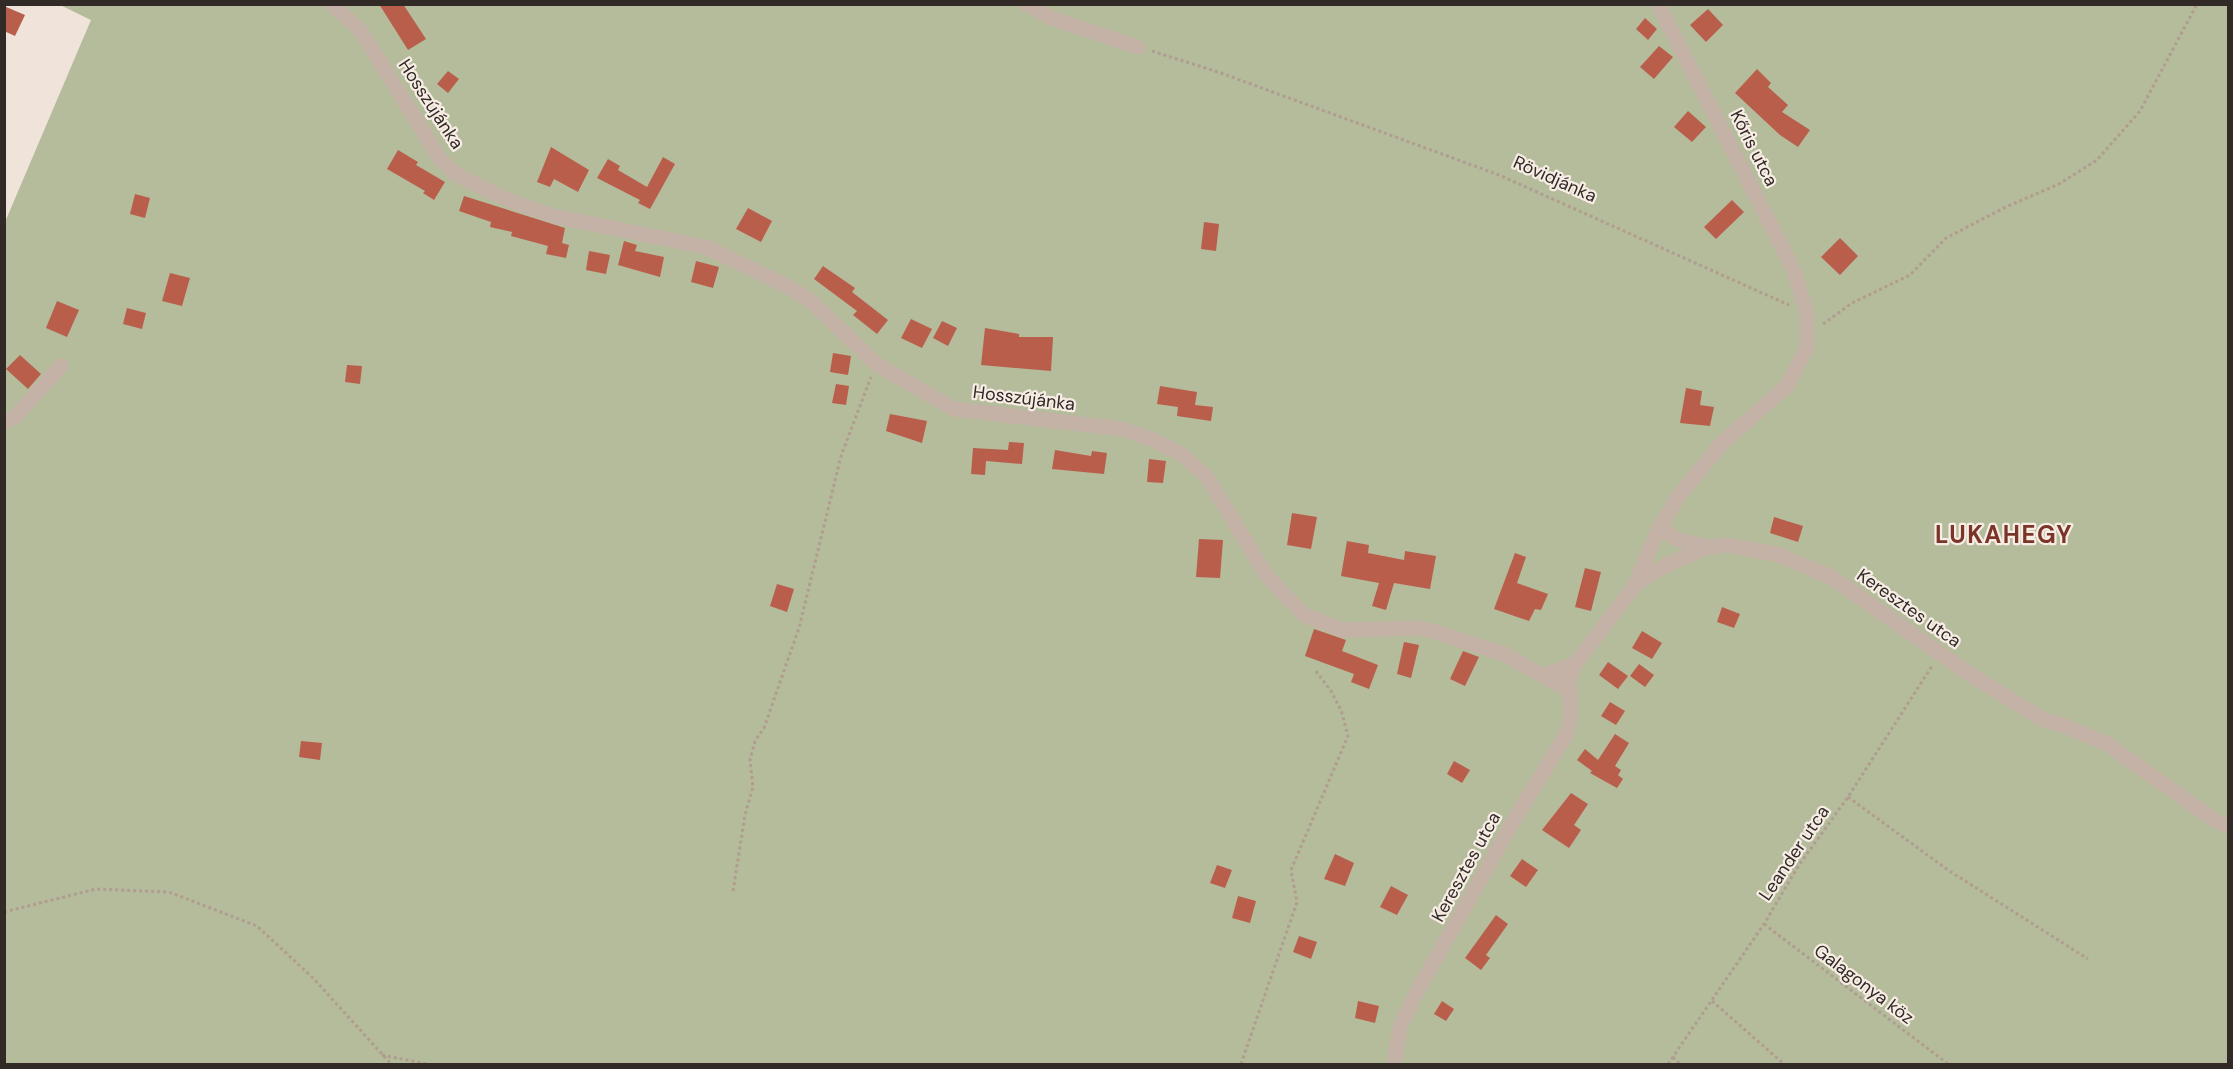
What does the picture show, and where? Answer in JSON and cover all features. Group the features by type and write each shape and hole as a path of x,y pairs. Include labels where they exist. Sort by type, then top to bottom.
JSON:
{"street":[{"name":"Hosszújánka","path":"332,4 361,31 421,132 453,172 510,201 553,216 687,242 721,254 811,301 876,364 954,409 1122,429 1170,448 1207,477 1266,575 1298,611 1314,621 1355,632 1418,628 1431,631 1504,654 1546,675"},
{"path":"1026,4 1051,18 1138,47"},
{"name":"Kőris utca","path":"1658,4 1782,247 1798,282 1807,313"},
{"path":"1635,585 1659,528 1678,496 1722,443 1787,386 1807,347 1807,313"},
{"path":"4,422 15,417 61,366"},
{"path":"1659,528 1679,540 1708,548"},
{"name":"Keresztes utca","path":"1394,1065 1400,1028 1414,997 1511,825 1566,735 1571,717 1569,680 1576,663 1635,585 1666,565 1708,548 1726,545 1749,547 1812,567 1831,577 1940,654 2044,720 2063,724 2107,744 2217,822 2229,826"},
{"path":"1546,675 1576,663"},
{"path":"1546,675 1570,691"}],"path":[{"path":"1807,336 1852,303 1910,275 1946,238 2008,206 2058,184 2097,160 2140,111 2197,4"},
{"name":"Rövidjánka","path":"1138,47 1221,74 1499,175 1807,313"},
{"path":"733,891 745,814 753,787 750,760 755,741 764,728 799,628 831,489 876,364"},
{"name":"Leander utca","path":"1668,1065 1764,924 1800,865 1848,797 1940,654"},
{"path":"1241,1065 1297,902 1290,870 1348,736 1341,710 1331,691 1315,670"},
{"path":"1848,797 1948,870 2088,959"},
{"path":"4,912 96,889 169,892 257,926 314,979 391,1065"},
{"name":"Galagonya köz","path":"1764,924 1948,1065"},
{"path":"1712,1001 1784,1065"},
{"path":"382,1055 427,1065"},
{"path":"1673,1057 1680,1065"}],"green space":[{"path":"60,5 2228,5 2228,1064 5,1064 5,222 91,20"}],"building":[{"path":"379,4 403,4 426,39 408,50"},
{"path":"4,6 25,15 15,36 4,31"},
{"path":"1708,9 1723,25 1706,42 1690,25"},
{"path":"1645,18 1657,29 1648,40 1636,29"},
{"path":"1659,46 1673,57 1654,79 1640,67"},
{"path":"1757,69 1771,83 1768,87 1788,105 1782,112 1810,130 1798,147 1780,135 1735,93"},
{"path":"448,71 459,79 448,93 437,84"},
{"path":"1688,111 1706,127 1692,142 1674,127"},
{"path":"551,147 589,170 578,192 554,179 550,187 537,182"},
{"path":"398,150 418,162 416,165 445,182 434,200 423,193 425,191 387,169"},
{"path":"663,157 675,164 650,209 638,203 640,200 597,178 608,159 620,166 618,170 647,187"},
{"path":"135,194 150,198 145,218 130,214"},
{"path":"464,196 565,228 562,243 569,245 566,258 546,254 548,246 511,236 512,232 490,227 491,222 459,211"},
{"path":"1732,200 1744,212 1716,239 1704,227"},
{"path":"748,208 772,221 761,242 736,229"},
{"path":"1204,222 1219,224 1216,251 1201,249"},
{"path":"1840,238 1858,256 1840,275 1821,257"},
{"path":"624,241 637,245 635,251 664,257 660,277 618,265"},
{"path":"589,251 610,255 606,274 586,270"},
{"path":"696,261 719,267 713,288 691,282"},
{"path":"823,266 855,288 852,292 888,320 877,334 853,315 857,311 814,279"},
{"path":"170,273 190,278 182,306 162,301"},
{"path":"57,301 79,310 67,337 46,328"},
{"path":"127,308 146,313 142,329 123,324"},
{"path":"911,319 932,329 922,348 901,338"},
{"path":"942,321 957,328 948,346 933,338"},
{"path":"985,328 1019,334 1019,337 1053,337 1051,371 981,365"},
{"path":"833,353 851,356 848,375 830,372"},
{"path":"20,355 41,374 28,389 6,369"},
{"path":"347,365 362,366 360,384 345,382"},
{"path":"836,384 849,386 846,405 832,403"},
{"path":"1160,386 1197,392 1195,405 1213,407 1211,421 1177,416 1178,407 1157,404"},
{"path":"1686,388 1702,391 1700,405 1714,407 1710,426 1680,423"},
{"path":"890,414 927,421 922,443 886,431"},
{"path":"1009,442 1024,443 1022,464 986,461 985,475 971,474 973,448 1008,450"},
{"path":"1055,450 1091,456 1092,451 1107,453 1104,474 1052,469"},
{"path":"1149,459 1166,461 1163,483 1147,482"},
{"path":"1292,513 1317,517 1311,549 1287,545"},
{"path":"1774,517 1803,526 1798,542 1770,533"},
{"path":"1199,539 1223,540 1220,578 1196,577"},
{"path":"1347,541 1369,545 1368,553 1404,560 1405,551 1436,556 1430,589 1394,583 1386,610 1372,606 1379,583 1341,576"},
{"path":"1515,553 1526,557 1517,583 1548,594 1541,610 1535,609 1529,621 1494,609"},
{"path":"1585,568 1601,572 1591,611 1575,607"},
{"path":"777,584 794,589 787,612 770,606"},
{"path":"1722,607 1740,614 1734,628 1717,622"},
{"path":"1314,629 1346,640 1342,651 1378,665 1369,689 1351,682 1354,674 1305,656"},
{"path":"1642,631 1662,643 1652,659 1632,648"},
{"path":"1404,642 1419,645 1411,678 1397,674"},
{"path":"1463,651 1479,657 1465,686 1450,679"},
{"path":"1608,662 1628,676 1618,689 1599,675"},
{"path":"1639,664 1654,675 1645,687 1630,676"},
{"path":"1610,702 1625,711 1616,725 1601,716"},
{"path":"1615,734 1629,743 1615,766 1621,770 1618,775 1623,779 1617,788 1590,773 1592,771 1577,760 1585,749 1598,760"},
{"path":"301,741 322,743 320,760 299,757"},
{"path":"1454,761 1470,770 1462,783 1447,774"},
{"path":"1571,793 1588,804 1574,825 1581,830 1569,848 1542,830"},
{"path":"1335,854 1354,863 1345,886 1324,879"},
{"path":"1522,859 1538,870 1526,887 1510,876"},
{"path":"1217,865 1232,870 1225,888 1210,883"},
{"path":"1391,886 1408,895 1397,915 1380,907"},
{"path":"1238,896 1256,901 1250,923 1232,918"},
{"path":"1496,915 1508,924 1486,955 1490,958 1481,970 1465,958"},
{"path":"1299,936 1317,942 1311,959 1293,952"},
{"path":"1358,1001 1379,1006 1375,1023 1355,1018"},
{"path":"1442,1001 1454,1009 1446,1021 1434,1014"}],"district":[{"name":"LUKAHEGY","path":"2004,534"}]}
